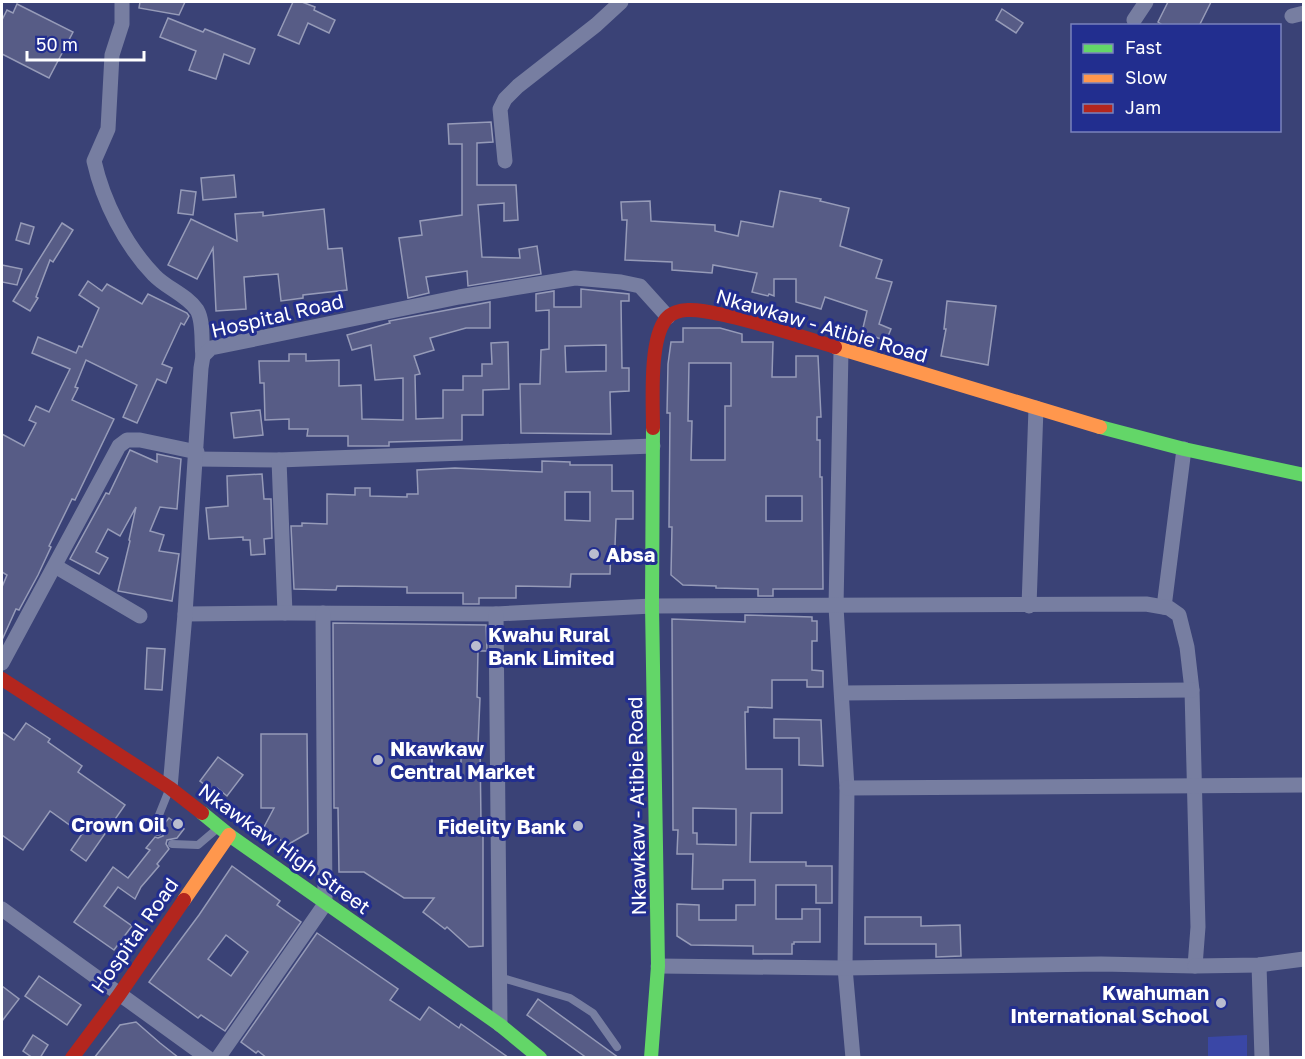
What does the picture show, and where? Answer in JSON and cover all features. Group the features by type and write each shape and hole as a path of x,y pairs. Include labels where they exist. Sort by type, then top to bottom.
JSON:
{"main road":[{"name":"Nkawkaw - Atibie Road","path":"651,1058 658,966 652,606 654,355 657,336 668,317 678,310 692,309 742,319 1091,425 1304,475"},
{"name":"Nkawkaw High Street","path":"2,678 170,788 224,831 325,904 500,1025 540,1058"},
{"name":"Hospital Road","path":"72,1058 119,995 224,831"}],"street":[{"path":"122,2 122,24 112,55 108,129 94,161 117,223 141,261 155,277 188,301 197,311 203,356"},
{"path":"505,161 500,109 505,99 621,2"},
{"path":"1134,20 1146,2"},
{"name":"Hospital Road","path":"170,788 203,356 211,348 459,297 575,278 640,286 668,317"},
{"path":"842,350 836,607 847,788 845,968 853,1058"},
{"path":"1029,606 1036,408"},
{"path":"2,663 119,446 127,440 140,440 196,455 279,460 653,447"},
{"path":"1164,607 1184,448"},
{"path":"279,460 285,613"},
{"path":"55,566 140,616"},
{"path":"185,614 496,614 652,606 1146,604 1169,608 1179,615 1187,647 1192,690 1198,927 1195,966"},
{"path":"218,1058 325,904 322,613"},
{"path":"496,614 500,1025"},
{"path":"842,693 1192,690"},
{"path":"847,788 1304,785"},
{"path":"2,909 208,1058"},
{"path":"658,966 845,968 1101,964 1195,966 1259,965 1304,958"},
{"path":"1259,965 1262,1058"}],"lane":[{"path":"158,832 159,815 170,788"},
{"path":"172,844 198,845 224,831"},
{"path":"500,977 570,998 592,1012 617,1047"}],"shaded area":[{"path":"1247,1035 1247,1057 1208,1057 1208,1037"}],"building":[{"path":"140,2 185,2 179,15 139,8"},
{"path":"293,2 302,2 315,7 314,10 335,20 329,33 308,23 299,44 278,35"},
{"path":"1168,2 1211,2 1200,24 1161,24 1158,22"},
{"path":"17,4 73,32 49,78 2,54 2,20 7,10 13,13"},
{"path":"1002,9 1023,23 1016,33 996,20"},
{"path":"168,18 203,32 205,29 255,49 249,64 224,54 216,79 189,70 196,51 160,37"},
{"path":"491,122 493,142 477,143 477,185 516,185 518,220 504,221 504,203 478,205 482,257 520,258 519,249 537,246 541,274 468,286 467,271 426,277 429,293 408,298 399,238 422,235 420,221 462,215 462,144 449,144 448,124"},
{"path":"234,175 236,197 203,200 201,178"},
{"path":"181,190 196,192 193,215 178,213"},
{"path":"780,191 821,199 820,201 849,208 840,246 882,260 876,278 892,282 879,324 891,329 886,341 862,332 867,311 825,297 821,309 796,302 796,279 774,279 774,296 769,294 768,296 752,292 757,273 713,265 712,273 672,270 672,262 625,260 627,220 622,220 621,202 650,201 651,221 715,225 715,231 738,236 741,221 773,227"},
{"path":"324,209 328,249 342,248 347,290 303,295 303,298 281,301 278,274 244,277 246,309 216,311 213,248 197,279 168,265 191,219 237,241 235,214 263,212 263,216"},
{"path":"21,223 34,227 29,244 16,240"},
{"path":"62,223 73,230 53,262 50,260 36,297 38,298 30,311 13,301"},
{"path":"2,265 22,269 17,285 2,282"},
{"path":"88,281 102,291 107,284 142,304 148,294 189,316 184,325 181,323 162,364 172,368 166,383 157,379 137,423 123,417 137,385 86,360 72,400 114,419 75,500 72,499 49,546 51,547 38,575 19,610 16,609 2,640 2,587 7,575 2,572 2,434 24,446 36,423 29,420 36,406 49,412 70,369 32,353 38,337 76,353 79,346 82,347 99,308 79,295"},
{"path":"581,289 629,294 629,301 621,301 622,368 629,368 629,391 610,392 611,434 521,433 520,384 540,384 541,350 549,349 549,310 536,311 536,294 554,291 554,307 581,307","holes":["606,345 606,371 566,372 565,346"]},
{"path":"947,301 996,306 988,365 941,356 946,329 944,329"},
{"path":"490,302 490,328 466,328 430,338 434,350 414,356 420,374 415,375 416,419 443,418 443,390 463,390 463,376 482,376 482,364 492,364 491,343 508,342 509,389 483,390 483,415 462,415 462,440 389,442 389,446 348,446 348,436 307,436 308,429 289,429 289,419 265,420 264,383 260,383 259,361 289,361 289,354 306,354 306,361 339,360 339,386 361,385 362,419 403,420 403,378 375,380 371,345 352,350 347,335 390,323 389,321"},
{"path":"683,328 720,328 742,334 742,342 773,342 772,377 796,377 796,356 818,356 821,417 817,417 817,440 820,440 820,477 822,477 823,589 773,589 773,596 758,596 758,589 683,585 671,575 668,364 671,342 683,342","holes":["689,363 731,363 731,406 725,406 725,460 691,460 692,421 688,421","766,496 802,496 802,521 766,521"]},
{"path":"260,410 263,435 234,438 231,413"},
{"path":"130,450 157,462 157,454 181,459 177,509 160,507 150,531 164,535 159,551 179,554 172,601 118,591 136,507 120,536 108,529 96,552 108,558 99,574 70,559 106,493 109,494"},
{"path":"542,461 570,462 570,465 612,465 612,491 633,491 633,519 616,519 615,546 611,546 610,574 571,574 570,587 516,586 516,598 479,598 479,604 463,604 463,593 407,593 407,587 337,586 336,590 294,589 291,526 302,526 302,523 327,524 327,494 355,495 355,488 370,488 370,496 407,497 407,494 418,494 417,470 455,468 542,472","holes":["565,492 590,492 590,521 565,520"]},
{"path":"262,474 264,499 271,499 272,538 264,539 265,554 251,555 250,540 243,540 243,537 209,539 206,508 228,506 227,476"},
{"path":"745,615 812,617 812,621 817,621 817,641 812,641 812,670 823,671 823,687 807,687 807,680 772,680 772,708 748,707 748,712 745,712 746,769 782,769 782,813 751,813 750,862 806,862 806,866 832,866 832,903 816,903 816,885 776,885 776,919 802,919 802,909 820,909 820,942 794,942 792,954 753,954 753,946 691,945 677,936 677,904 699,905 699,920 736,920 736,905 755,905 755,880 723,880 723,889 692,889 693,854 677,854 678,830 673,830 672,619 745,622","holes":["693,808 736,809 736,845 697,844 697,833 693,833"]},
{"path":"333,623 486,625 487,651 478,651 477,697 480,698 478,745 480,745 481,823 483,823 483,946 469,947 447,927 445,929 423,912 434,898 404,898 364,872 339,872 338,808 334,808","holes":["432,744 461,744 461,773 432,773"]},
{"path":"147,648 165,649 162,690 145,689"},
{"path":"774,719 821,720 823,766 799,765 799,738 774,738"},
{"path":"26,723 50,739 48,742 82,766 78,772 125,805 86,861 71,850 82,834 50,811 23,850 2,835 2,732 14,740"},
{"path":"261,734 307,734 308,833 287,845 264,827 274,808 261,808"},
{"path":"218,757 243,775 227,796 217,788 214,792 200,781"},
{"path":"169,818 184,829 177,838 167,840 166,844 169,849 135,899 118,887 104,906 132,926 114,950 74,922 113,867 128,878 150,850 146,848 155,837 163,836 164,824"},
{"path":"232,866 280,901 277,905 301,922 225,1031 201,1015 198,1018 149,982","holes":["226,935 248,952 231,976 208,959"]},
{"path":"865,917 921,917 921,926 960,925 961,956 936,957 936,944 865,944"},
{"path":"317,933 398,989 390,1000 420,1020 429,1007 459,1028 461,1024 509,1058 267,1058 258,1051 256,1053 241,1042"},
{"path":"39,976 81,1005 67,1025 25,996"},
{"path":"2,986 19,999 2,1021"},
{"path":"538,999 619,1058 587,1058 527,1015"},
{"path":"136,1022 179,1058 94,1058 120,1025"},
{"path":"33,1035 48,1045 40,1058 33,1058 23,1051"}],"traffic: fast":[{"path":"1100,427 1184,449 1304,475"},
{"path":"651,1058 658,966 652,606 653,428"},
{"path":"202,813 229,835 500,1025 540,1058"}],"traffic: slow":[{"path":"835,347 1100,427"},
{"path":"184,900 229,835"}],"traffic: jam":[{"path":"653,428 654,356 661,329 666,319 676,312 702,311 741,319 835,347"},
{"path":"2,679 170,788 202,813"},
{"path":"72,1058 119,995 184,900"}],"place":[{"name":"Absa","path":"594,554"},
{"name":"Kwahu Rural Bank Limited","path":"476,646"},
{"name":"Nkawkaw Central Market","path":"378,760"},
{"name":"Crown Oil","path":"178,824"},
{"name":"Fidelity Bank","path":"578,826"},
{"name":"Kwahuman International School","path":"1221,1003"}]}
